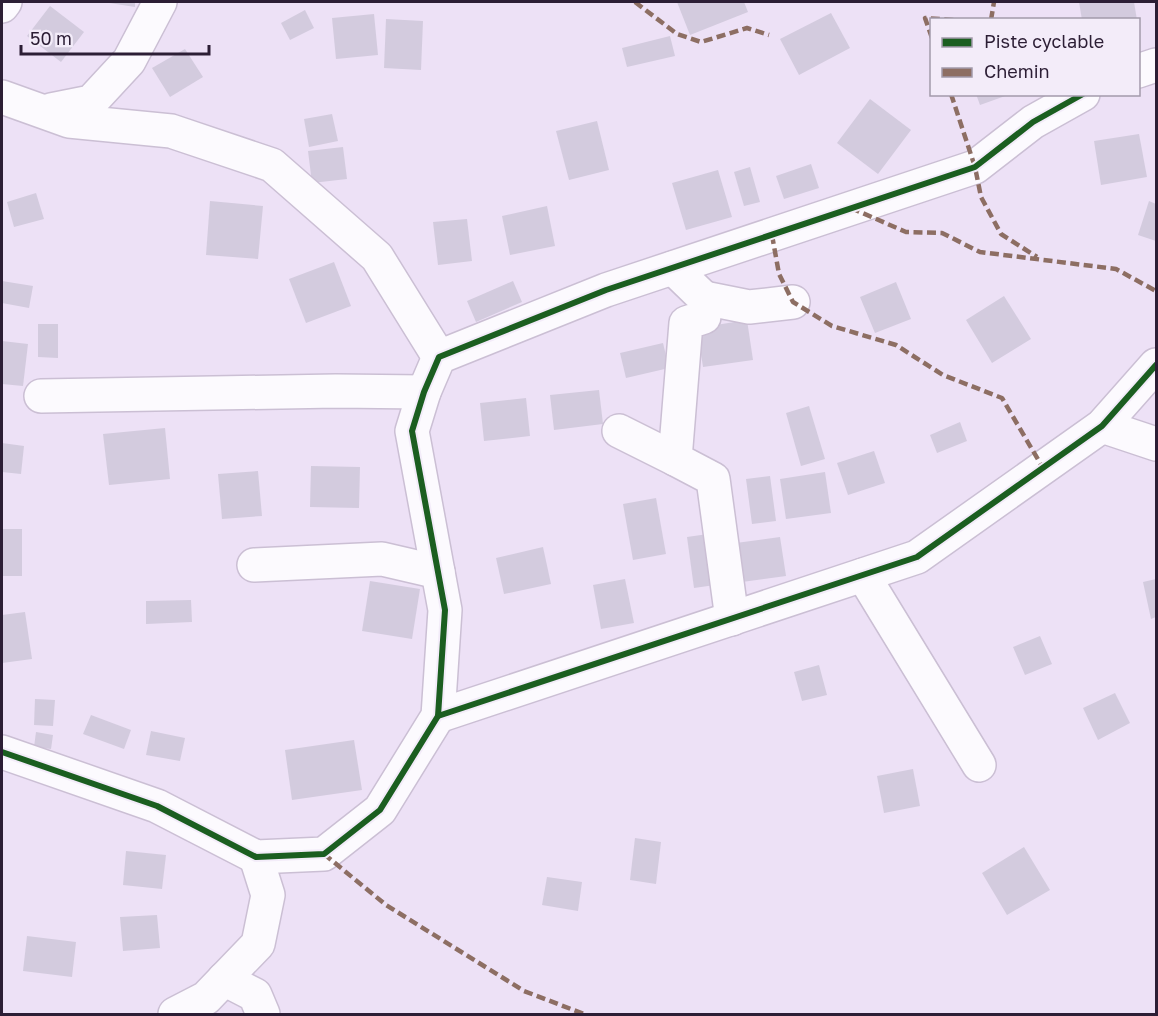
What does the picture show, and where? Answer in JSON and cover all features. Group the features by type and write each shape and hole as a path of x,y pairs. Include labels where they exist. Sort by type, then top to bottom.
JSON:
{"street":[{"path":"2,6 5,2"},
{"path":"43,112 91,102 129,61 160,2"},
{"path":"1140,70 1156,66"},
{"path":"2,752 157,806 256,857 324,854 380,810 438,716 445,610 412,431 424,392 439,357 606,290 975,167 1033,122 1079,96"},
{"path":"2,97 69,121 171,130 272,165 377,257 439,357"},
{"path":"674,268 704,298 749,306 793,302"},
{"path":"675,459 686,323 705,317 704,298"},
{"path":"438,716 917,557 1102,426 1156,365"},
{"path":"41,396 424,392"},
{"path":"1102,426 1156,444"},
{"path":"619,431 713,479 732,619"},
{"path":"254,565 382,559 438,572"},
{"path":"863,575 979,765"},
{"path":"175,1014 206,998 258,944 268,894 256,857"},
{"path":"224,979 255,995 263,1014"}],"building":[{"path":"103,2 135,2 135,7"},
{"path":"677,2 744,2 748,12 690,35"},
{"path":"1079,2 1134,2 1137,18 1082,18"},
{"path":"50,6 84,32 61,62 27,36"},
{"path":"305,10 314,28 290,40 281,23"},
{"path":"831,13 850,48 799,75 780,39"},
{"path":"374,14 378,55 336,59 332,18"},
{"path":"386,19 423,21 421,70 384,68"},
{"path":"670,36 675,56 627,67 622,48"},
{"path":"185,49 203,77 170,97 152,68"},
{"path":"977,96 1005,96 980,105"},
{"path":"870,99 911,130 878,174 837,143"},
{"path":"332,114 338,141 309,147 304,119"},
{"path":"597,121 609,170 569,180 556,131"},
{"path":"1139,134 1147,177 1101,185 1094,141"},
{"path":"343,147 347,179 312,183 308,151"},
{"path":"811,164 819,188 784,199 776,176"},
{"path":"750,167 760,202 744,206 734,172"},
{"path":"718,170 732,217 686,230 672,183"},
{"path":"36,193 44,219 14,227 7,202"},
{"path":"210,201 263,206 258,259 206,255"},
{"path":"1149,201 1156,204 1156,241 1138,235"},
{"path":"547,206 555,246 510,255 502,216"},
{"path":"467,219 472,261 438,265 433,222"},
{"path":"334,262 351,306 306,323 289,279"},
{"path":"2,281 33,286 29,308 2,303"},
{"path":"513,281 522,302 476,322 467,301"},
{"path":"896,282 911,319 875,333 860,297"},
{"path":"1004,296 1031,339 992,363 966,320"},
{"path":"747,320 753,360 703,367 697,328"},
{"path":"38,324 58,324 58,358 38,357"},
{"path":"2,341 28,344 23,386 2,384"},
{"path":"663,343 669,368 626,378 620,353"},
{"path":"599,390 603,424 554,430 550,395"},
{"path":"526,398 530,436 484,441 480,403"},
{"path":"809,406 825,459 801,466 786,413"},
{"path":"960,422 967,441 937,453 930,435"},
{"path":"165,428 170,479 109,485 103,434"},
{"path":"2,443 24,446 21,474 2,472"},
{"path":"874,451 885,483 848,495 837,463"},
{"path":"311,466 360,467 359,508 310,507"},
{"path":"258,471 262,516 222,519 218,474"},
{"path":"825,472 831,513 786,519 780,479"},
{"path":"770,476 776,521 752,524 746,479"},
{"path":"656,498 666,554 633,560 623,504"},
{"path":"2,529 22,529 22,576 2,576"},
{"path":"708,534 715,585 694,588 687,537"},
{"path":"780,537 786,576 742,582 736,543"},
{"path":"543,547 551,584 504,594 496,558"},
{"path":"625,579 634,623 601,629 593,585"},
{"path":"1156,579 1156,617 1151,619 1143,582"},
{"path":"370,581 420,589 412,639 362,631"},
{"path":"191,600 192,622 146,624 146,601"},
{"path":"25,612 32,659 2,663 2,615"},
{"path":"1040,636 1052,664 1025,675 1013,647"},
{"path":"819,665 827,695 802,701 794,672"},
{"path":"1115,693 1130,723 1098,740 1083,708"},
{"path":"35,699 55,700 53,726 34,725"},
{"path":"91,715 131,730 124,749 83,734"},
{"path":"151,731 185,738 180,761 146,755"},
{"path":"36,732 53,735 51,749 34,747"},
{"path":"354,740 362,790 292,800 285,750"},
{"path":"913,769 920,806 884,813 877,776"},
{"path":"635,838 661,842 656,884 630,880"},
{"path":"1024,847 1050,890 1007,915 982,873"},
{"path":"126,851 166,855 162,889 123,885"},
{"path":"547,877 582,882 578,911 542,905"},
{"path":"157,915 160,948 123,951 120,917"},
{"path":"27,936 76,942 72,977 23,971"}],"marked path":[{"path":"635,2 677,34 701,42 747,28 769,35"},
{"path":"991,18 994,2"},
{"path":"930,18 925,18 930,32"},
{"path":"952,96 975,167 981,197 1001,234 1037,257"},
{"path":"851,208 906,232 942,233 980,252 1116,269 1156,291"},
{"path":"772,235 779,274 793,302 832,326 896,345 943,375 1002,398 1043,468"},
{"path":"324,854 386,905 524,991 584,1014"}],"cycle path":[{"path":"2,752 157,806 256,857 324,854 380,810 438,716 445,610 412,431 424,392 439,357 606,290 975,167 1033,122 1079,96"},
{"path":"438,716 917,557 1102,426 1156,365"}]}
